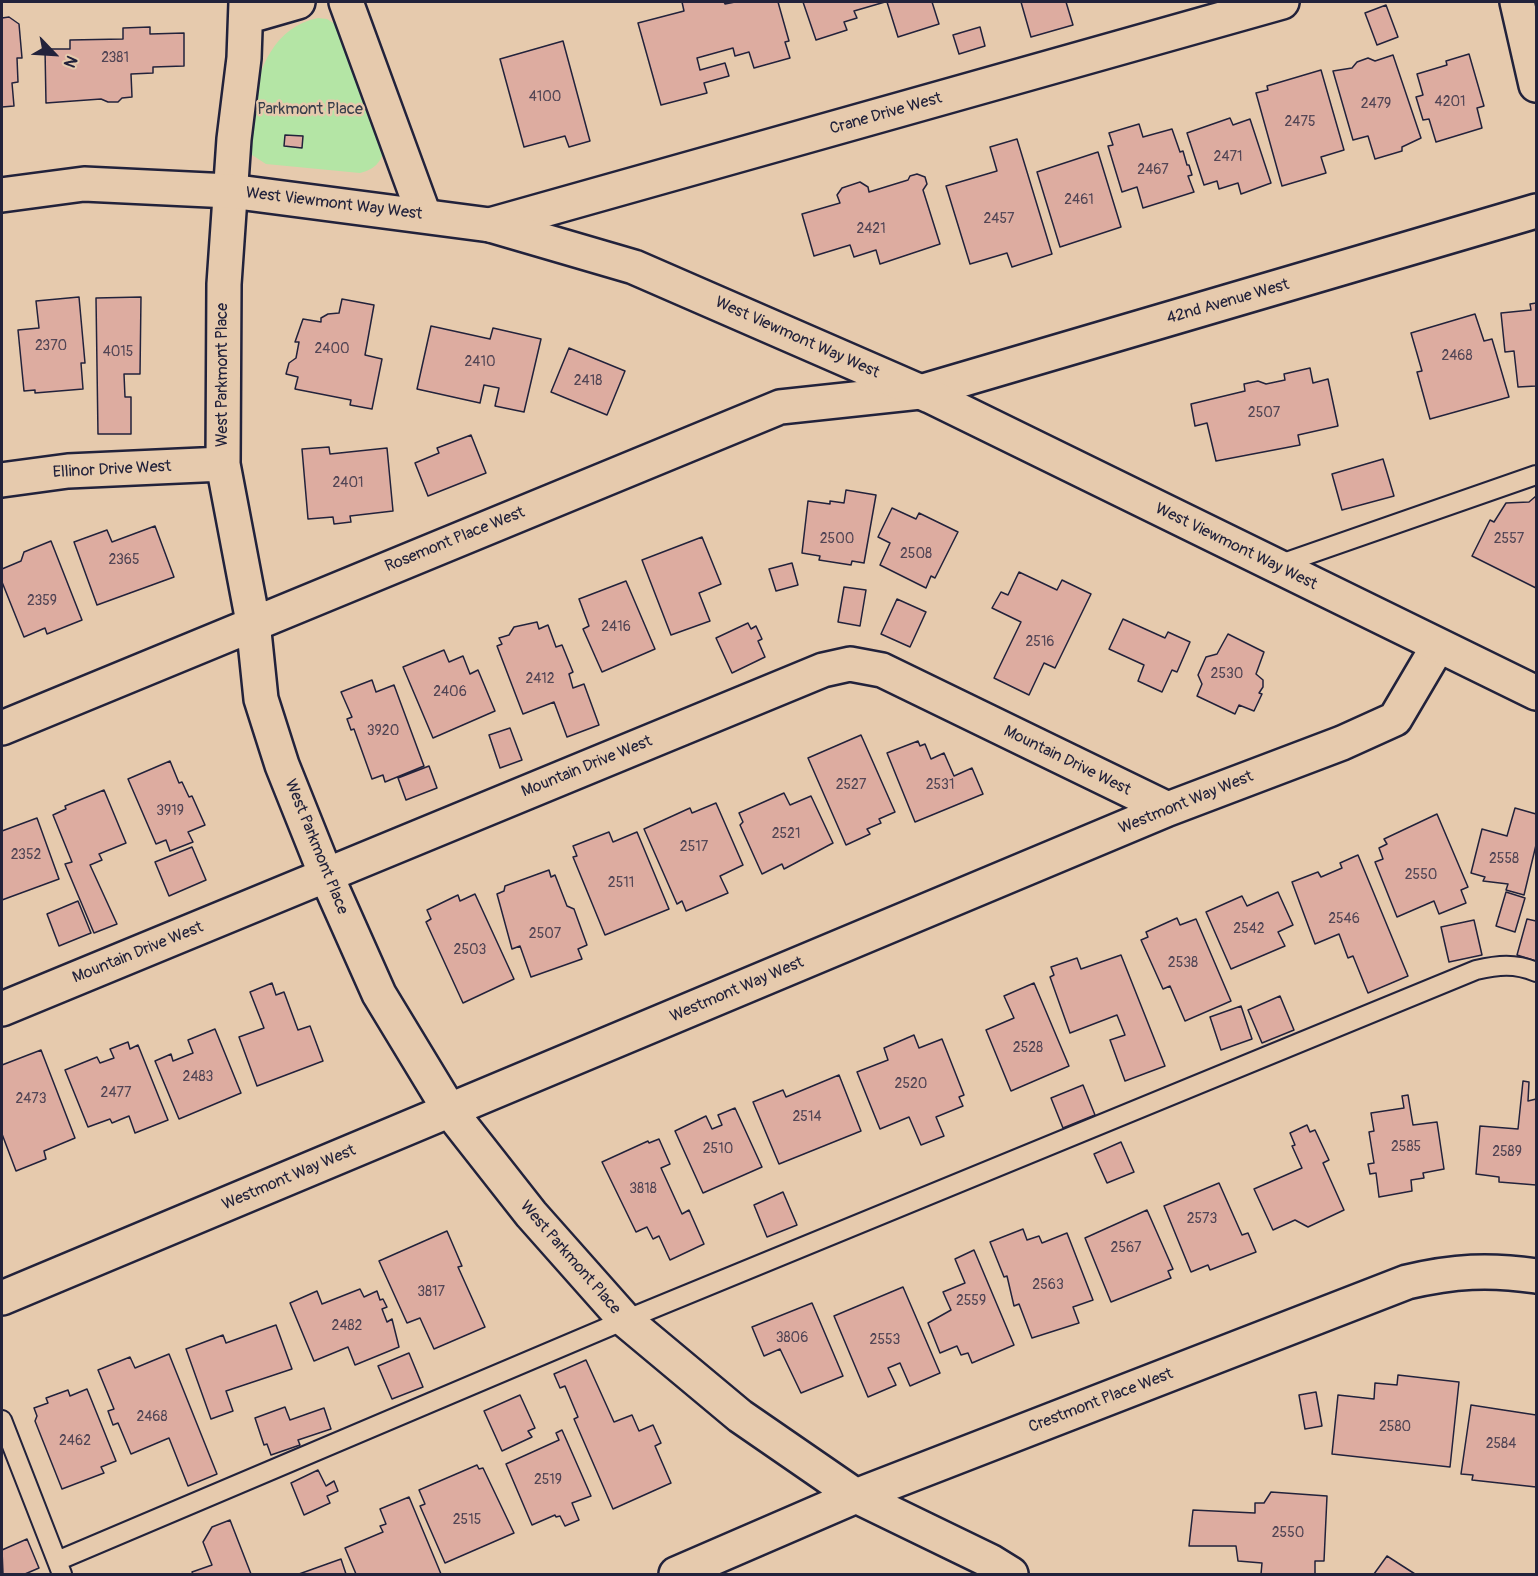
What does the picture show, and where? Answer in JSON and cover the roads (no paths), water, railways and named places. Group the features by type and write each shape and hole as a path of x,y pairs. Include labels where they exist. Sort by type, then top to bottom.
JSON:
{"street":[{"path":"246,9 298,2"},
{"path":"346,2 424,215"},
{"name":"Crane Drive West","path":"490,225 1282,2"},
{"path":"1517,2 1536,85"},
{"name":"West Parkmont Place","path":"246,9 230,191 221,365 223,464 253,622 261,699 282,765 326,875 380,994 450,1111 531,1214 625,1320 740,1416 856,1496 995,1570"},
{"name":"West Viewmont Way West","path":"2,195 84,184 230,191 490,225 634,267 920,392 1536,693"},
{"name":"42nd Avenue West","path":"920,392 1536,212"},
{"name":"Rosemont Place West","path":"2,728 253,622 780,407 920,392"},
{"name":"Ellinor Drive West","path":"2,480 68,471 223,464"},
{"name":"Westmont Way West","path":"2,1298 1168,809 1342,743 1395,719 1438,646"},
{"name":"Mountain Drive West","path":"2,1009 823,670 850,664 882,670 1168,809"},
{"name":"Crestmont Place West","path":"676,1575 856,1496 1407,1282 1449,1273 1485,1271 1536,1276"}],"lane":[{"path":"1275,566 1536,475"},
{"path":"2,1420 60,1568 625,1320 1476,970 1498,965 1523,966 1536,972"}],"park label":[{"name":"Parkmont Place","path":"310,110"}]}
